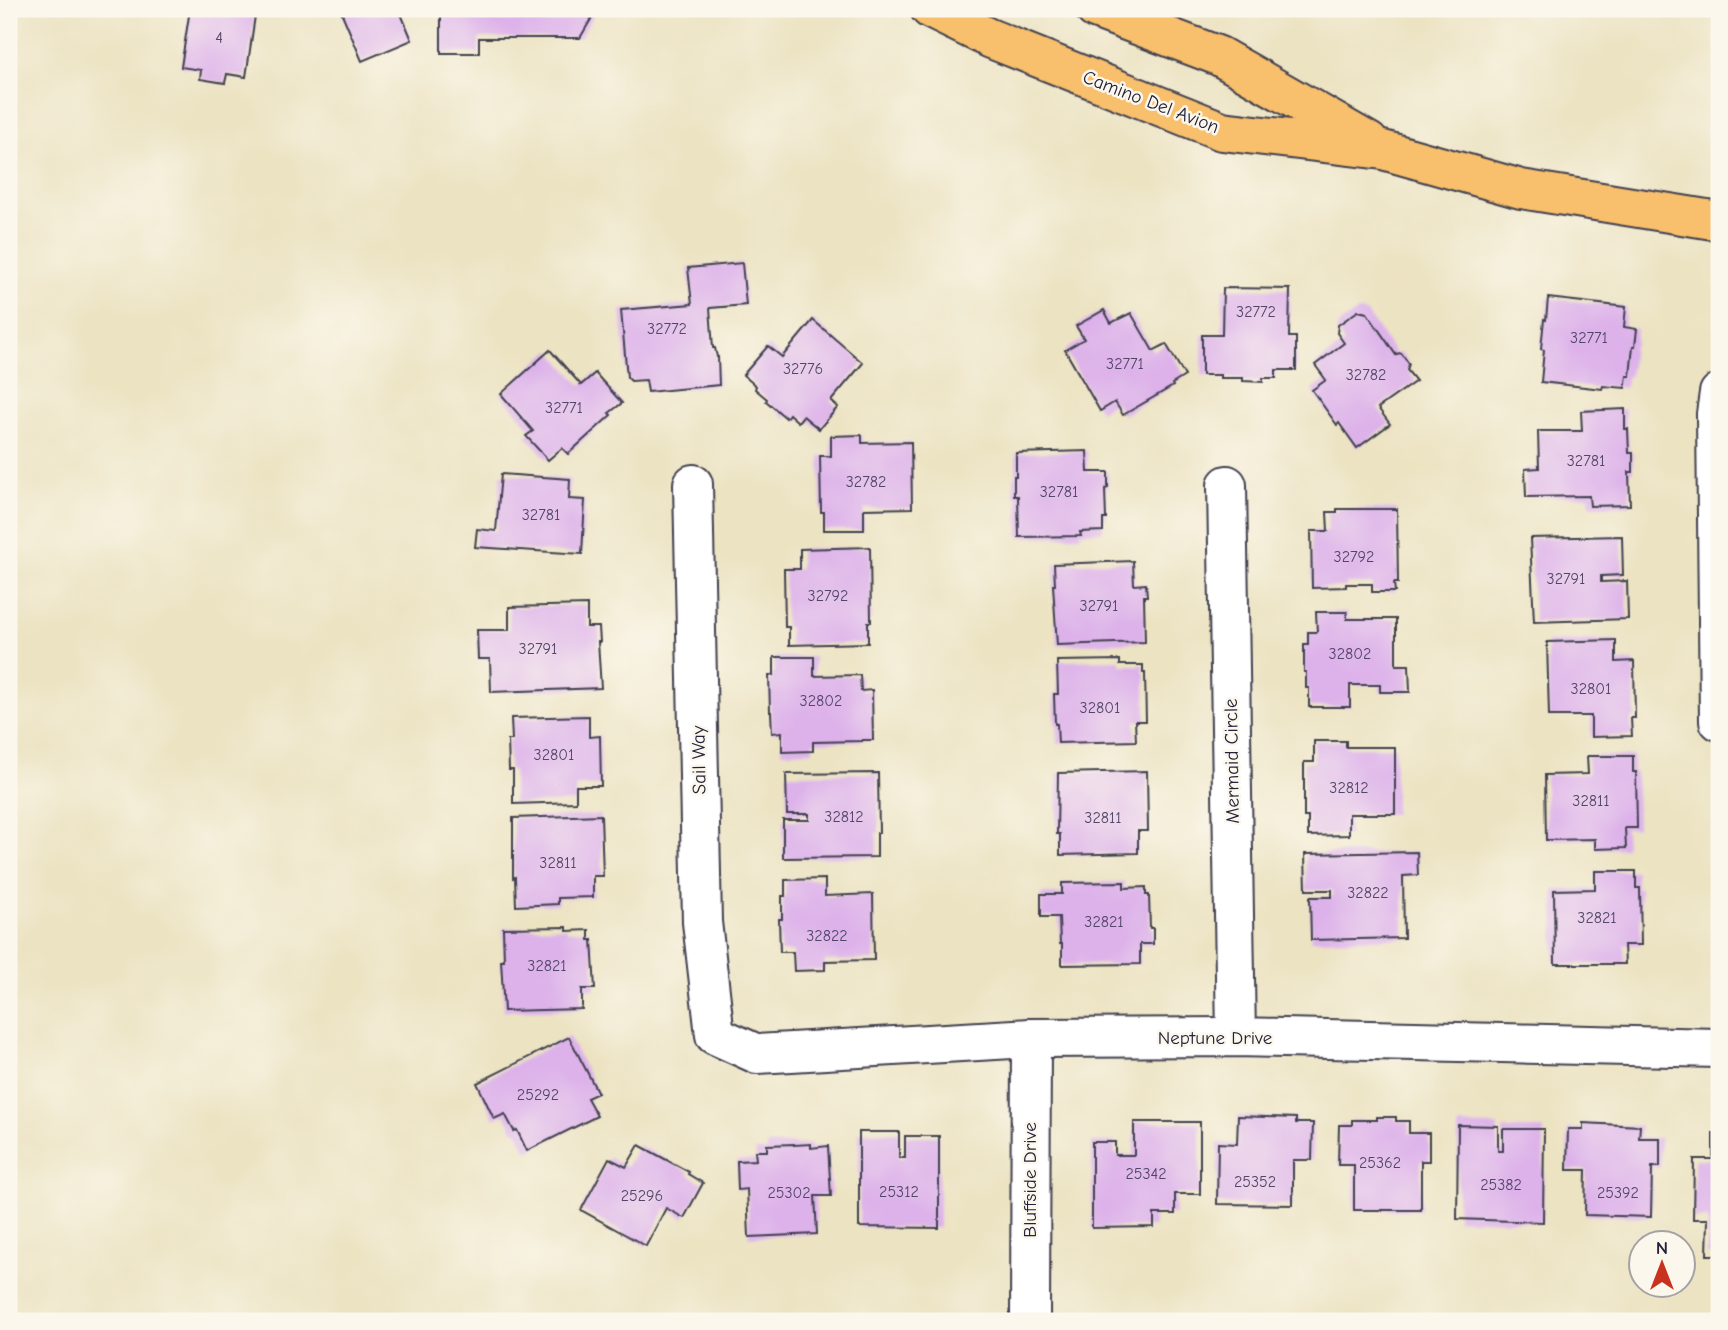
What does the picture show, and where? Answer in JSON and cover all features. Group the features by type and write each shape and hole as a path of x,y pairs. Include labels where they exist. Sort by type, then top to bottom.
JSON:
{"main road":[{"name":"Camino Del Avion","path":"930,9 989,38 1222,131 1383,150 1521,189 1719,222"},
{"name":"Camino Del Avion","path":"1095,9 1219,56 1383,150"}],"street":[{"path":"1719,393 1716,414 1719,721"},
{"name":"Sail Way","path":"693,484 702,922 715,1035"},
{"name":"Mermaid Circle","path":"1227,485 1236,1037"},
{"name":"Neptune Drive","path":"715,1035 757,1054 1031,1038 1236,1037 1719,1048"},
{"name":"Bluffside Drive","path":"1030,1321 1031,1038"}],"building":[{"path":"190,9 256,9 246,77 227,74 225,83 200,79 201,70 181,67"},
{"path":"340,9 399,9 412,40 362,61"},
{"path":"441,9 597,9 580,38 479,38 479,53 441,53"},
{"path":"742,263 746,305 710,308 713,348 718,357 719,385 648,392 646,380 631,381 627,377 621,310 692,304 688,268"},
{"path":"1223,288 1290,289 1289,337 1296,337 1296,370 1276,370 1276,378 1263,378 1263,382 1202,375 1202,335 1222,335"},
{"path":"1548,298 1626,307 1624,327 1637,329 1630,376 1627,376 1625,388 1603,386 1602,389 1541,382 1544,350 1541,349"},
{"path":"1104,310 1111,323 1131,313 1153,351 1166,344 1185,376 1123,415 1115,402 1100,411 1065,350 1084,339 1076,326"},
{"path":"1358,311 1367,313 1396,355 1402,354 1409,364 1407,370 1416,381 1378,408 1390,424 1357,448 1312,390 1326,380 1315,365 1344,343 1337,333 1338,325"},
{"path":"813,320 863,363 831,401 838,407 819,429 803,416 798,422 789,414 786,418 766,401 755,389 756,386 743,375 768,346 782,357"},
{"path":"550,350 581,385 595,373 622,403 568,454 562,448 548,460 526,436 533,431 501,394"},
{"path":"1625,409 1629,453 1633,453 1633,472 1629,472 1630,505 1590,506 1589,496 1526,497 1525,469 1539,468 1538,431 1582,431 1581,411"},
{"path":"862,435 862,443 911,442 912,508 864,509 864,530 824,530 820,456 831,456 831,436"},
{"path":"1087,451 1088,472 1108,472 1103,531 1080,532 1081,536 1019,537 1018,496 1014,496 1016,453"},
{"path":"501,474 570,479 569,499 585,500 582,554 475,547 477,529 496,531"},
{"path":"1337,509 1397,509 1398,583 1394,583 1395,592 1372,592 1372,584 1312,588 1311,531 1328,531 1327,512 1337,512"},
{"path":"1622,536 1623,575 1601,576 1601,582 1627,581 1628,619 1534,622 1530,538"},
{"path":"870,547 871,622 868,622 868,643 789,645 789,627 785,627 784,569 800,569 800,549"},
{"path":"1133,561 1134,585 1146,584 1145,642 1057,645 1054,564"},
{"path":"587,605 587,627 599,627 601,688 491,692 490,659 478,659 477,630 509,630 509,607"},
{"path":"1316,612 1347,612 1347,619 1396,619 1396,665 1409,665 1410,692 1380,692 1380,685 1350,685 1350,707 1309,707 1309,688 1306,688 1304,672 1304,644 1308,644 1308,632 1317,632"},
{"path":"1616,640 1616,662 1634,661 1635,718 1631,718 1632,736 1591,737 1591,716 1549,716 1547,642"},
{"path":"774,657 814,657 814,676 860,675 861,691 872,690 873,740 813,742 813,751 782,752 782,732 772,733 770,712 769,675 774,675"},
{"path":"1120,660 1120,665 1143,665 1145,673 1146,721 1135,721 1136,741 1058,743 1054,694 1058,694 1057,661"},
{"path":"589,716 589,737 600,736 601,786 576,786 576,802 513,804 513,770 509,770 508,740 512,740 511,718"},
{"path":"1314,741 1346,741 1346,747 1395,747 1395,814 1349,814 1349,835 1308,836 1308,817 1304,817 1304,762 1314,762"},
{"path":"1587,756 1633,756 1633,772 1636,772 1637,828 1625,828 1626,848 1595,849 1595,839 1546,840 1545,775 1588,774"},
{"path":"1147,771 1148,831 1138,831 1138,853 1060,855 1060,834 1057,834 1058,773"},
{"path":"878,773 877,857 783,858 783,820 809,820 809,814 787,814 786,774"},
{"path":"601,815 603,876 593,876 593,897 558,898 558,904 516,906 513,818"},
{"path":"1417,852 1418,875 1403,876 1404,938 1311,940 1310,897 1332,897 1332,890 1306,890 1305,854"},
{"path":"1595,871 1636,871 1636,888 1640,888 1641,945 1624,945 1625,964 1555,964 1554,890 1595,889"},
{"path":"825,879 825,896 873,894 874,960 825,961 825,970 794,971 793,952 780,952 779,919 782,919 785,880"},
{"path":"1124,882 1124,888 1146,887 1146,895 1149,895 1153,944 1140,944 1140,964 1062,965 1059,917 1041,917 1041,894 1062,894 1062,883"},
{"path":"567,927 567,931 589,930 589,940 592,940 595,989 582,989 582,1009 504,1011 501,960 504,960 503,928"},
{"path":"569,1037 598,1093 587,1098 597,1116 527,1151 517,1130 514,1131 505,1114 494,1119 477,1083"},
{"path":"1238,1116 1296,1118 1296,1123 1313,1123 1312,1160 1293,1160 1293,1205 1217,1204 1218,1143 1237,1144"},
{"path":"1377,1117 1396,1117 1396,1121 1409,1121 1409,1133 1429,1133 1429,1161 1421,1161 1421,1210 1354,1210 1354,1165 1338,1165 1339,1125 1352,1125 1352,1120 1377,1120"},
{"path":"1134,1122 1200,1122 1200,1194 1175,1194 1175,1214 1154,1214 1154,1227 1092,1228 1092,1142 1115,1142 1115,1155 1134,1155"},
{"path":"1583,1123 1640,1126 1639,1138 1660,1138 1660,1167 1652,1167 1651,1217 1585,1215 1586,1170 1567,1170 1568,1129 1583,1129"},
{"path":"1458,1125 1498,1126 1498,1151 1503,1151 1503,1129 1544,1129 1543,1222 1457,1219"},
{"path":"859,1132 899,1132 899,1158 905,1158 905,1136 939,1136 939,1228 859,1227"},
{"path":"1713,1133 1719,1133 1719,1255 1707,1255 1708,1219 1693,1219 1694,1159 1713,1159"},
{"path":"811,1144 811,1148 828,1146 831,1196 815,1196 817,1234 749,1237 747,1189 738,1190 737,1161 756,1160 755,1151 767,1151 767,1145"},
{"path":"639,1145 689,1172 688,1174 703,1183 684,1218 666,1208 646,1246 581,1210 609,1158 626,1167"}]}
